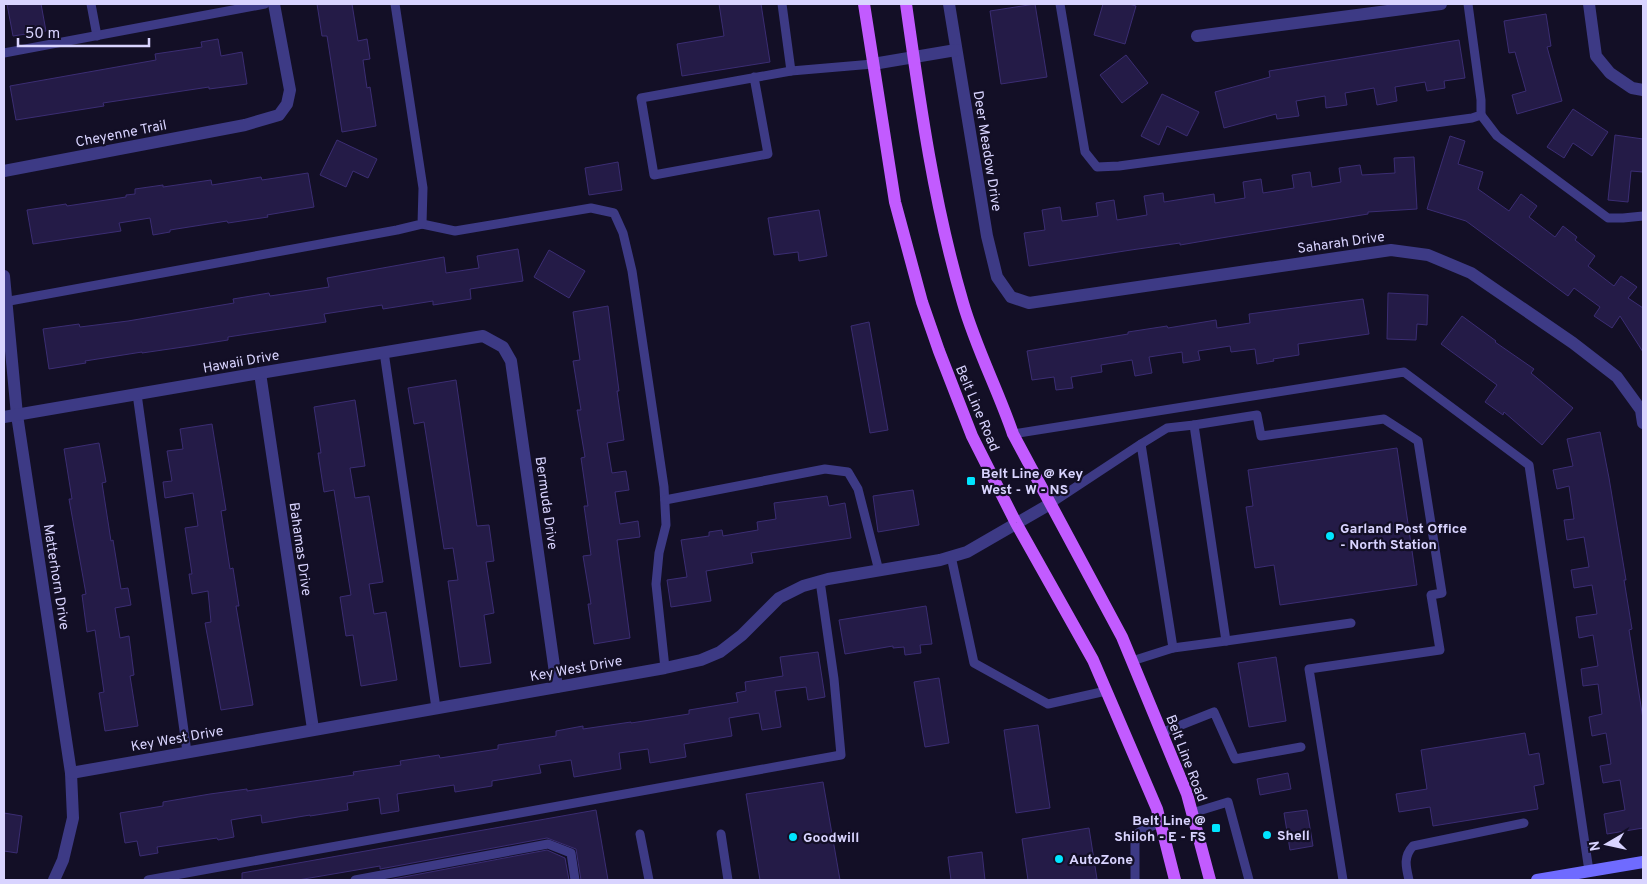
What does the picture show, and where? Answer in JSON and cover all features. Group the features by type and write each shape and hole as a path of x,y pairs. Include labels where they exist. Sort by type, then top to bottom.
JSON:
{"main road":[{"name":"Belt Line Road","path":"864,4 895,202 922,302 939,351 972,436 1016,523 1093,660 1157,809 1175,880"},
{"name":"Belt Line Road","path":"906,4 936,196 963,303 1013,434 1122,637 1187,794 1210,880"},
{"path":"1537,880 1643,862"}],"street":[{"name":"Cheyenne Trail","path":"4,171 245,125 279,115 287,104 290,90 274,4"},
{"name":"Deer Meadow Drive","path":"949,4 987,236 997,277 1011,298"},
{"path":"1197,36 1441,4"},
{"path":"1589,4 1596,56 1610,73 1632,88 1643,90"},
{"path":"874,64 956,50"},
{"name":"Saharah Drive","path":"1011,298 1029,302 1391,250 1428,254 1472,273 1617,377 1641,410 1643,423"},
{"name":"Matterhorn Drive","path":"4,276 17,415 71,772 73,818 63,860 54,880"},
{"name":"Hawaii Drive","path":"4,417 260,372 483,336"},
{"name":"Bermuda Drive","path":"483,336 503,347 511,361 557,687"},
{"name":"Bahamas Drive","path":"260,372 313,729"},
{"name":"Key West Drive","path":"71,772 664,668 700,660 720,652 742,635 779,598 803,586 820,581 911,566 967,552 1050,504"}],"lane":[{"path":"91,4 97,36"},
{"path":"4,53 265,4"},
{"path":"395,4 423,188 422,224"},
{"path":"782,4 791,71"},
{"path":"1060,4 1084,152 1097,167 1472,118 1480,115"},
{"path":"1468,4 1481,100 1480,115 1497,136 1608,218 1643,216"},
{"path":"754,77 768,154 654,175 641,98 754,77 791,71 874,64"},
{"path":"6,302 422,224 455,231 591,208 614,213 623,233 632,271 665,500 666,525 659,553 656,584 664,668"},
{"path":"384,352 436,708"},
{"path":"1013,434 1404,372 1528,464 1589,871"},
{"path":"137,394 187,752"},
{"path":"1050,504 1167,428 1257,415 1261,436 1384,420 1418,441 1442,593 1431,595 1440,650 1309,669 1342,880"},
{"path":"1194,424 1226,641"},
{"path":"1141,444 1173,648"},
{"path":"665,500 825,469 848,472 858,489 880,571"},
{"path":"951,556 974,663 1048,704 1106,691"},
{"path":"148,880 841,755 834,679 820,581"},
{"path":"1132,661 1173,648 1351,623"},
{"path":"1161,733 1214,712 1235,759 1301,747"},
{"path":"1192,812 1228,802 1250,880"},
{"path":"1135,880 1135,835 1144,829 1161,823"},
{"path":"1409,880 1405,860 1408,851 1413,846 1524,823"},
{"path":"640,834 649,880"},
{"path":"721,834 728,880"},
{"path":"355,880 548,844 571,853 575,880"}],"building":[{"path":"7,4 41,4 46,31 13,36"},
{"path":"317,4 352,4 358,41 367,39 370,59 363,60 367,88 370,87 376,126 342,132 327,36 322,36"},
{"path":"719,4 761,4 770,62 682,76 677,44 724,36"},
{"path":"1035,4 1047,77 1001,84 990,11"},
{"path":"1103,4 1129,4 1136,6 1125,44 1094,35"},
{"path":"1546,14 1551,46 1547,47 1562,101 1517,114 1512,95 1526,91 1515,52 1509,53 1504,21"},
{"path":"218,39 221,56 242,52 247,84 209,89 209,87 103,103 104,106 16,120 10,86 156,60 155,54 202,47 201,42"},
{"path":"1459,40 1465,78 1444,81 1445,88 1427,91 1425,82 1395,87 1397,101 1377,105 1374,88 1345,93 1347,105 1326,108 1325,96 1296,101 1299,116 1277,119 1276,114 1224,128 1215,92 1270,77 1269,71"},
{"path":"1126,55 1148,83 1122,103 1100,75"},
{"path":"1162,94 1199,112 1187,136 1167,126 1159,145 1141,136"},
{"path":"1573,109 1608,132 1592,156 1573,143 1564,158 1547,147"},
{"path":"1615,135 1643,139 1643,172 1631,171 1628,202 1608,200"},
{"path":"1450,136 1465,141 1458,164 1483,172 1478,189 1509,211 1521,194 1537,206 1529,217 1555,237 1563,226 1577,237 1575,240 1595,256 1588,266 1614,286 1621,276 1637,287 1628,298 1643,308 1643,352 1620,316 1612,328 1594,316 1600,307 1574,288 1568,296 1466,221 1427,209"},
{"path":"337,140 377,159 368,178 353,171 346,187 320,175"},
{"path":"1414,157 1417,209 1368,212 1368,214 1180,245 1180,243 1029,266 1024,233 1045,230 1042,210 1060,207 1062,221 1098,216 1096,203 1114,200 1117,220 1147,215 1144,196 1163,193 1164,202 1214,194 1215,203 1245,198 1243,182 1261,179 1263,193 1294,188 1292,175 1310,172 1312,187 1341,182 1339,168 1360,165 1362,175 1395,173 1394,158"},
{"path":"618,162 622,190 589,195 585,168"},
{"path":"308,173 314,207 267,215 268,217 170,230 170,232 153,235 150,218 119,223 121,231 33,244 27,210 126,197 126,195 135,194 135,189 163,185 163,187 211,180 212,185 261,177 262,180"},
{"path":"819,210 827,256 799,261 798,252 774,255 768,218"},
{"path":"518,249 523,281 470,289 471,299 433,305 433,301 383,309 382,305 324,314 326,322 228,337 228,340 85,361 86,363 49,369 43,329 79,324 80,327 128,321 234,303 233,299 269,293 270,296 329,287 327,278 444,257 446,273 479,268 477,256"},
{"path":"549,250 585,271 569,298 534,277"},
{"path":"1388,293 1428,295 1427,325 1417,324 1416,340 1387,339"},
{"path":"1363,299 1369,334 1298,344 1299,355 1273,359 1274,361 1257,364 1255,349 1231,352 1230,346 1198,351 1200,360 1183,363 1182,352 1149,357 1152,373 1135,376 1132,360 1101,365 1102,372 1071,377 1073,388 1056,390 1054,377 1032,380 1027,351 1167,326 1168,328 1216,320 1217,328 1250,323 1249,314"},
{"path":"608,306 624,440 607,443 612,473 626,471 629,490 615,492 620,524 638,521 640,537 617,540 630,638 594,644 588,604 591,604 583,556 591,555 584,506 588,506 581,458 585,457 577,410 581,410 573,361 580,360 573,312"},
{"path":"1462,316 1534,369 1531,373 1573,408 1542,445 1504,412 1503,415 1485,402 1497,385 1441,344"},
{"path":"869,322 888,430 870,433 851,326"},
{"path":"456,380 477,526 489,525 494,561 486,562 494,613 484,615 491,663 460,667 448,581 458,580 453,548 444,549 424,422 414,424 408,388"},
{"path":"355,400 365,466 350,468 355,498 369,496 383,582 369,584 374,614 386,612 397,680 361,686 353,635 346,636 340,597 351,595 334,490 324,492 318,453 321,453 314,407"},
{"path":"212,424 226,510 221,511 230,569 233,568 239,606 236,606 253,705 221,710 205,623 211,622 208,591 192,594 189,574 192,574 185,528 198,526 193,493 165,498 163,482 172,481 167,451 183,449 180,429"},
{"path":"1600,432 1626,580 1624,580 1632,629 1629,630 1643,719 1643,828 1607,834 1604,814 1625,810 1620,780 1603,783 1600,766 1611,764 1606,733 1592,736 1589,717 1602,714 1598,684 1583,686 1581,669 1598,666 1593,635 1579,638 1576,617 1597,614 1592,585 1574,588 1571,570 1589,567 1584,537 1567,540 1564,520 1574,519 1569,486 1557,489 1553,470 1573,466 1567,439"},
{"path":"99,443 106,482 102,483 111,541 113,540 121,589 128,588 131,605 115,608 120,638 129,636 134,675 130,676 138,726 105,731 99,693 104,692 95,630 87,632 82,595 86,594 69,499 72,499 64,449"},
{"name":"Garland Post Office - North Station","path":"1397,448 1417,585 1280,605 1274,565 1255,568 1246,507 1253,506 1248,470"},
{"path":"913,490 919,525 878,532 873,496"},
{"path":"827,496 829,506 845,503 851,538 751,553 753,563 706,571 711,601 671,607 667,580 687,577 681,540 709,536 709,532 722,530 723,536 758,530 757,522 776,519 774,503"},
{"path":"926,606 932,644 920,645 921,653 905,655 904,647 893,648 893,646 845,654 839,620"},
{"path":"818,652 825,697 808,700 806,687 775,691 781,727 762,730 759,713 729,718 732,736 684,744 686,757 650,763 648,749 619,753 621,769 574,777 571,760 539,765 541,773 492,781 492,786 455,792 454,785 397,794 399,811 381,814 379,798 347,803 348,810 310,816 262,823 261,815 231,820 234,837 157,847 158,853 140,856 137,841 125,843 120,813 163,806 163,802 210,794 247,789 247,791 354,775 353,772 401,765 400,761 439,755 440,758 498,749 498,745 556,736 556,731 583,726 583,729 689,714 689,710 738,702 736,693 746,691 745,682 783,676 780,657"},
{"path":"1276,657 1286,721 1249,727 1238,663"},
{"path":"939,678 949,743 925,747 914,682"},
{"path":"1038,725 1050,808 1016,813 1004,730"},
{"path":"1525,733 1529,755 1539,753 1544,784 1534,786 1538,809 1433,826 1430,807 1399,812 1396,794 1427,789 1421,750"},
{"path":"1288,773 1291,789 1260,795 1257,779"},
{"name":"Goodwill","path":"823,782 840,880 760,880 746,794"},
{"path":"596,810 608,880 581,880 576,849 547,838 380,869 380,866 298,880 242,880 242,873"},
{"path":"1307,810 1313,846 1290,850 1284,813"},
{"path":"4,813 22,816 17,853 4,851"},
{"name":"AutoZone","path":"1089,828 1097,879 1028,880 1022,839"},
{"path":"547,850 565,858 569,880 388,880"},
{"path":"982,852 985,880 951,880 948,857"}],"place":[{"name":"Belt Line @ Key West - W - NS","path":"971,481"},
{"name":"Garland Post Office - North Station","path":"1330,536"},
{"name":"Belt Line @ Shiloh - E - FS","path":"1216,828"},
{"name":"Shell","path":"1267,835"},
{"name":"Goodwill","path":"793,837"},
{"name":"AutoZone","path":"1059,859"}]}
